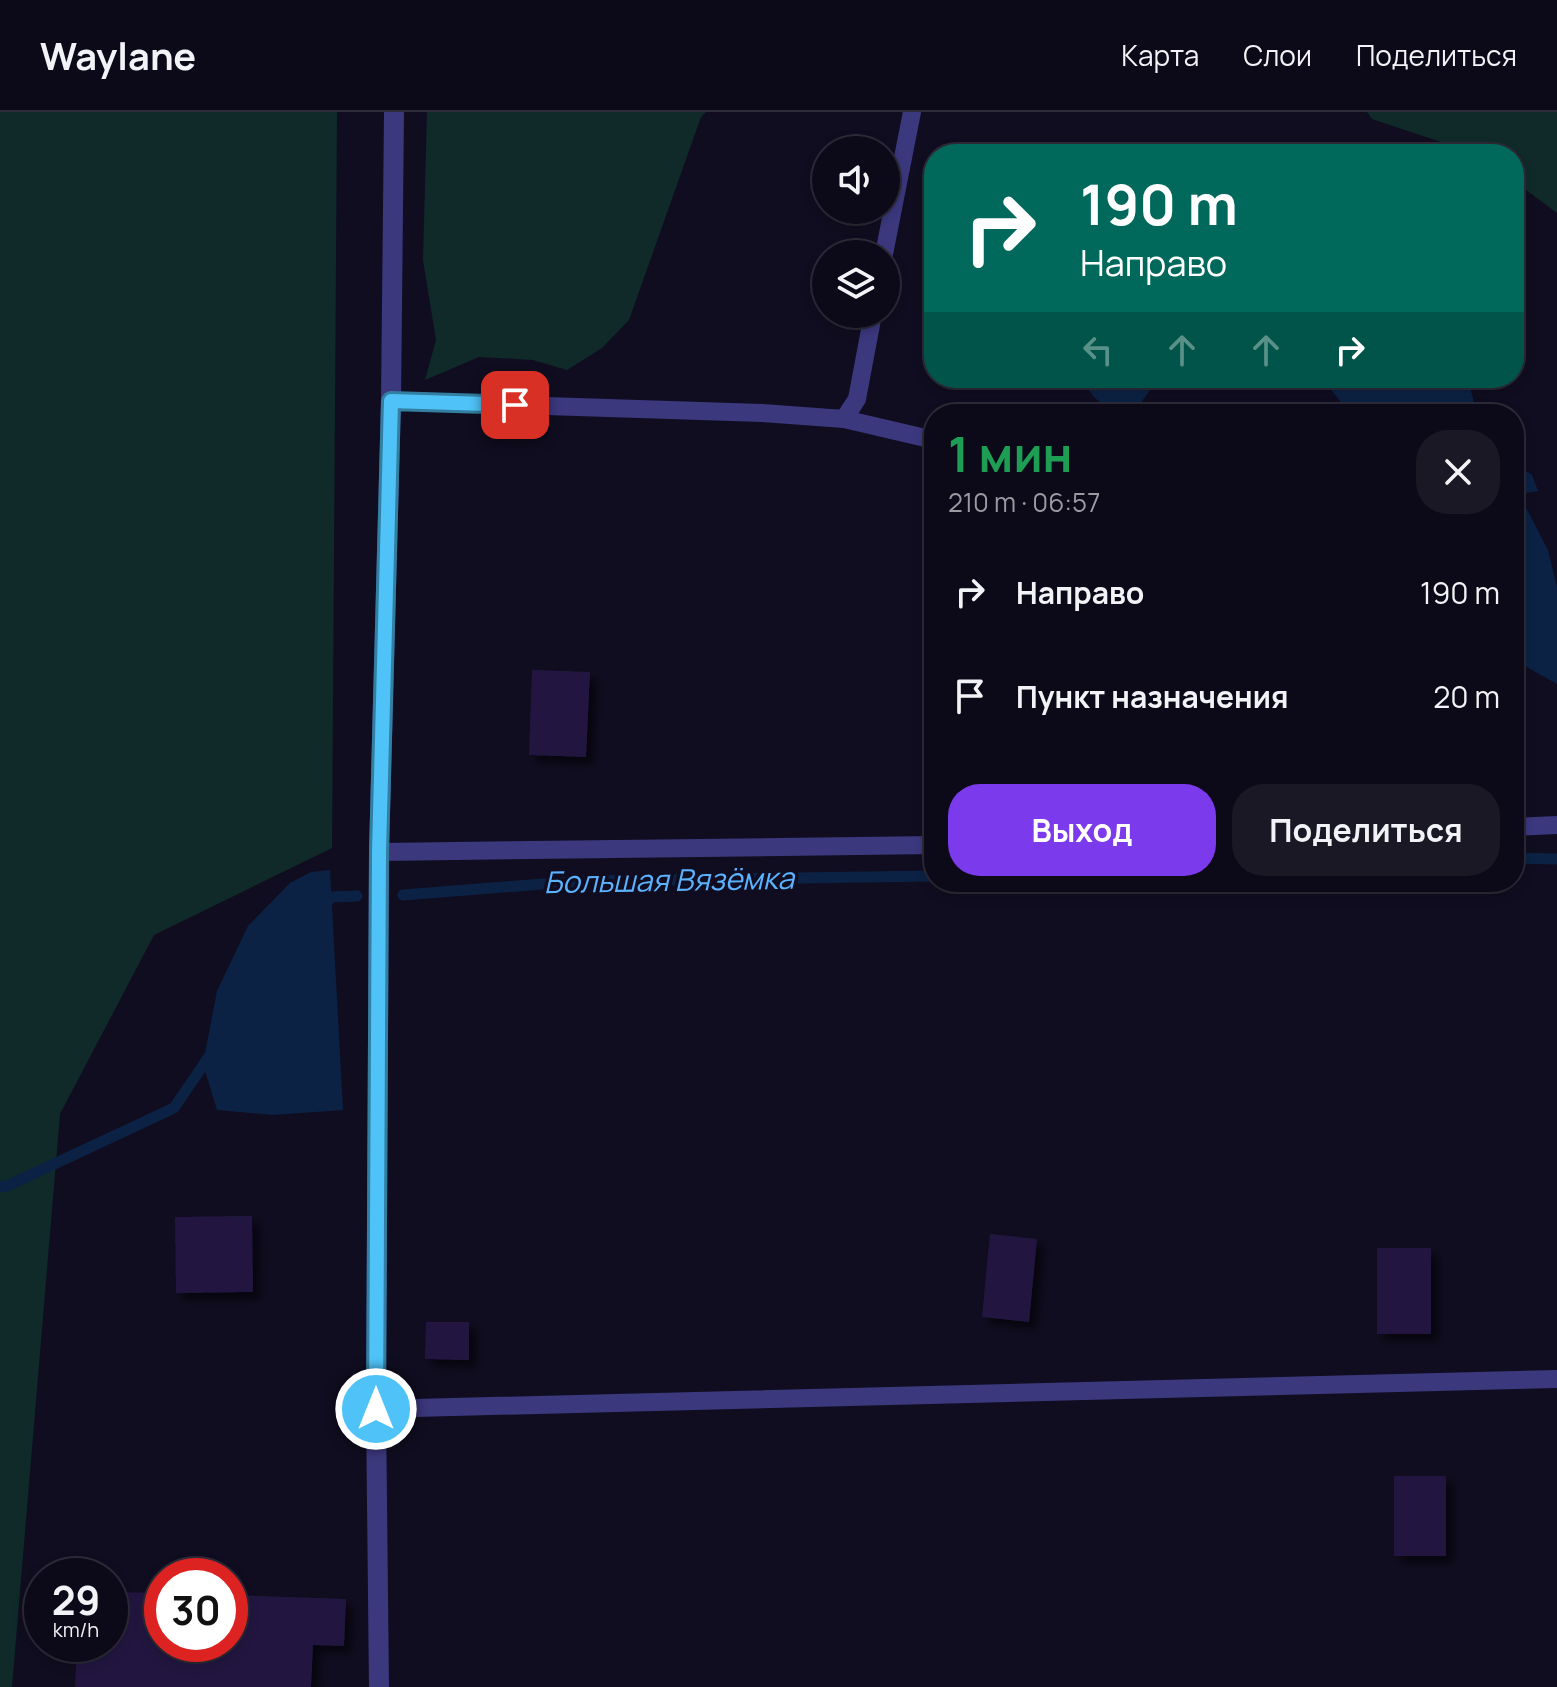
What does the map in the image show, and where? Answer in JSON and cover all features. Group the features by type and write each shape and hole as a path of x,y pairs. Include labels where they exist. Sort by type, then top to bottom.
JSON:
{"street":[{"path":"379,1687 376,1409 379,852 391,401 394,112"}],"lane":[{"path":"887,240 912,112"},
{"path":"844,419 857,399 870,328"},
{"path":"391,401 762,413 844,419 924,438"},
{"path":"1524,827 1557,825"},
{"path":"379,852 924,845"},
{"path":"376,1409 1557,1379"}],"green space":[{"path":"0,112 337,112 332,848 154,935 60,1114 12,1687 0,1687"},
{"path":"427,112 706,112 701,117 629,320 602,348 567,370 533,360 479,357 425,380 436,340 423,260"},
{"path":"1367,112 1557,112 1557,213 1524,188 1524,144 1447,144 1372,119"}],"water":[{"path":"1087,388 1152,388 1140,404 1102,404"},
{"path":"1330,388 1470,388 1474,404 1342,404"},
{"path":"1524,470 1532,475 1538,491 1524,493"},
{"path":"1524,504 1548,550 1557,587 1557,684 1524,666"},
{"path":"330,870 343,1110 273,1115 217,1110 203,1064 217,991 248,926 290,883 311,872"}],"building":[{"path":"532,670 590,672 586,757 529,755"},
{"path":"252,1216 253,1292 176,1293 175,1217"},
{"path":"990,1234 1037,1239 1029,1322 982,1317"},
{"path":"1377,1248 1431,1248 1431,1334 1377,1334"},
{"path":"426,1322 469,1322 469,1360 425,1359"},
{"path":"1394,1476 1446,1476 1446,1556 1394,1556"},
{"path":"128,1592 144,1593 144,1662 248,1662 248,1596 346,1599 344,1646 313,1645 311,1687 75,1687 76,1662 128,1662"}],"waterway":[{"name":"Большая Вязёмка","path":"1524,858 1557,859"},
{"name":"Большая Вязёмка","path":"403,895 581,881 924,876"},
{"name":"Большая Вязёмка","path":"323,908 331,897 357,896"},
{"name":"Большая Вязёмка","path":"0,1187 174,1108 210,1055"}],"route":[{"path":"376,1409 379,852 391,401 515,405"}]}
